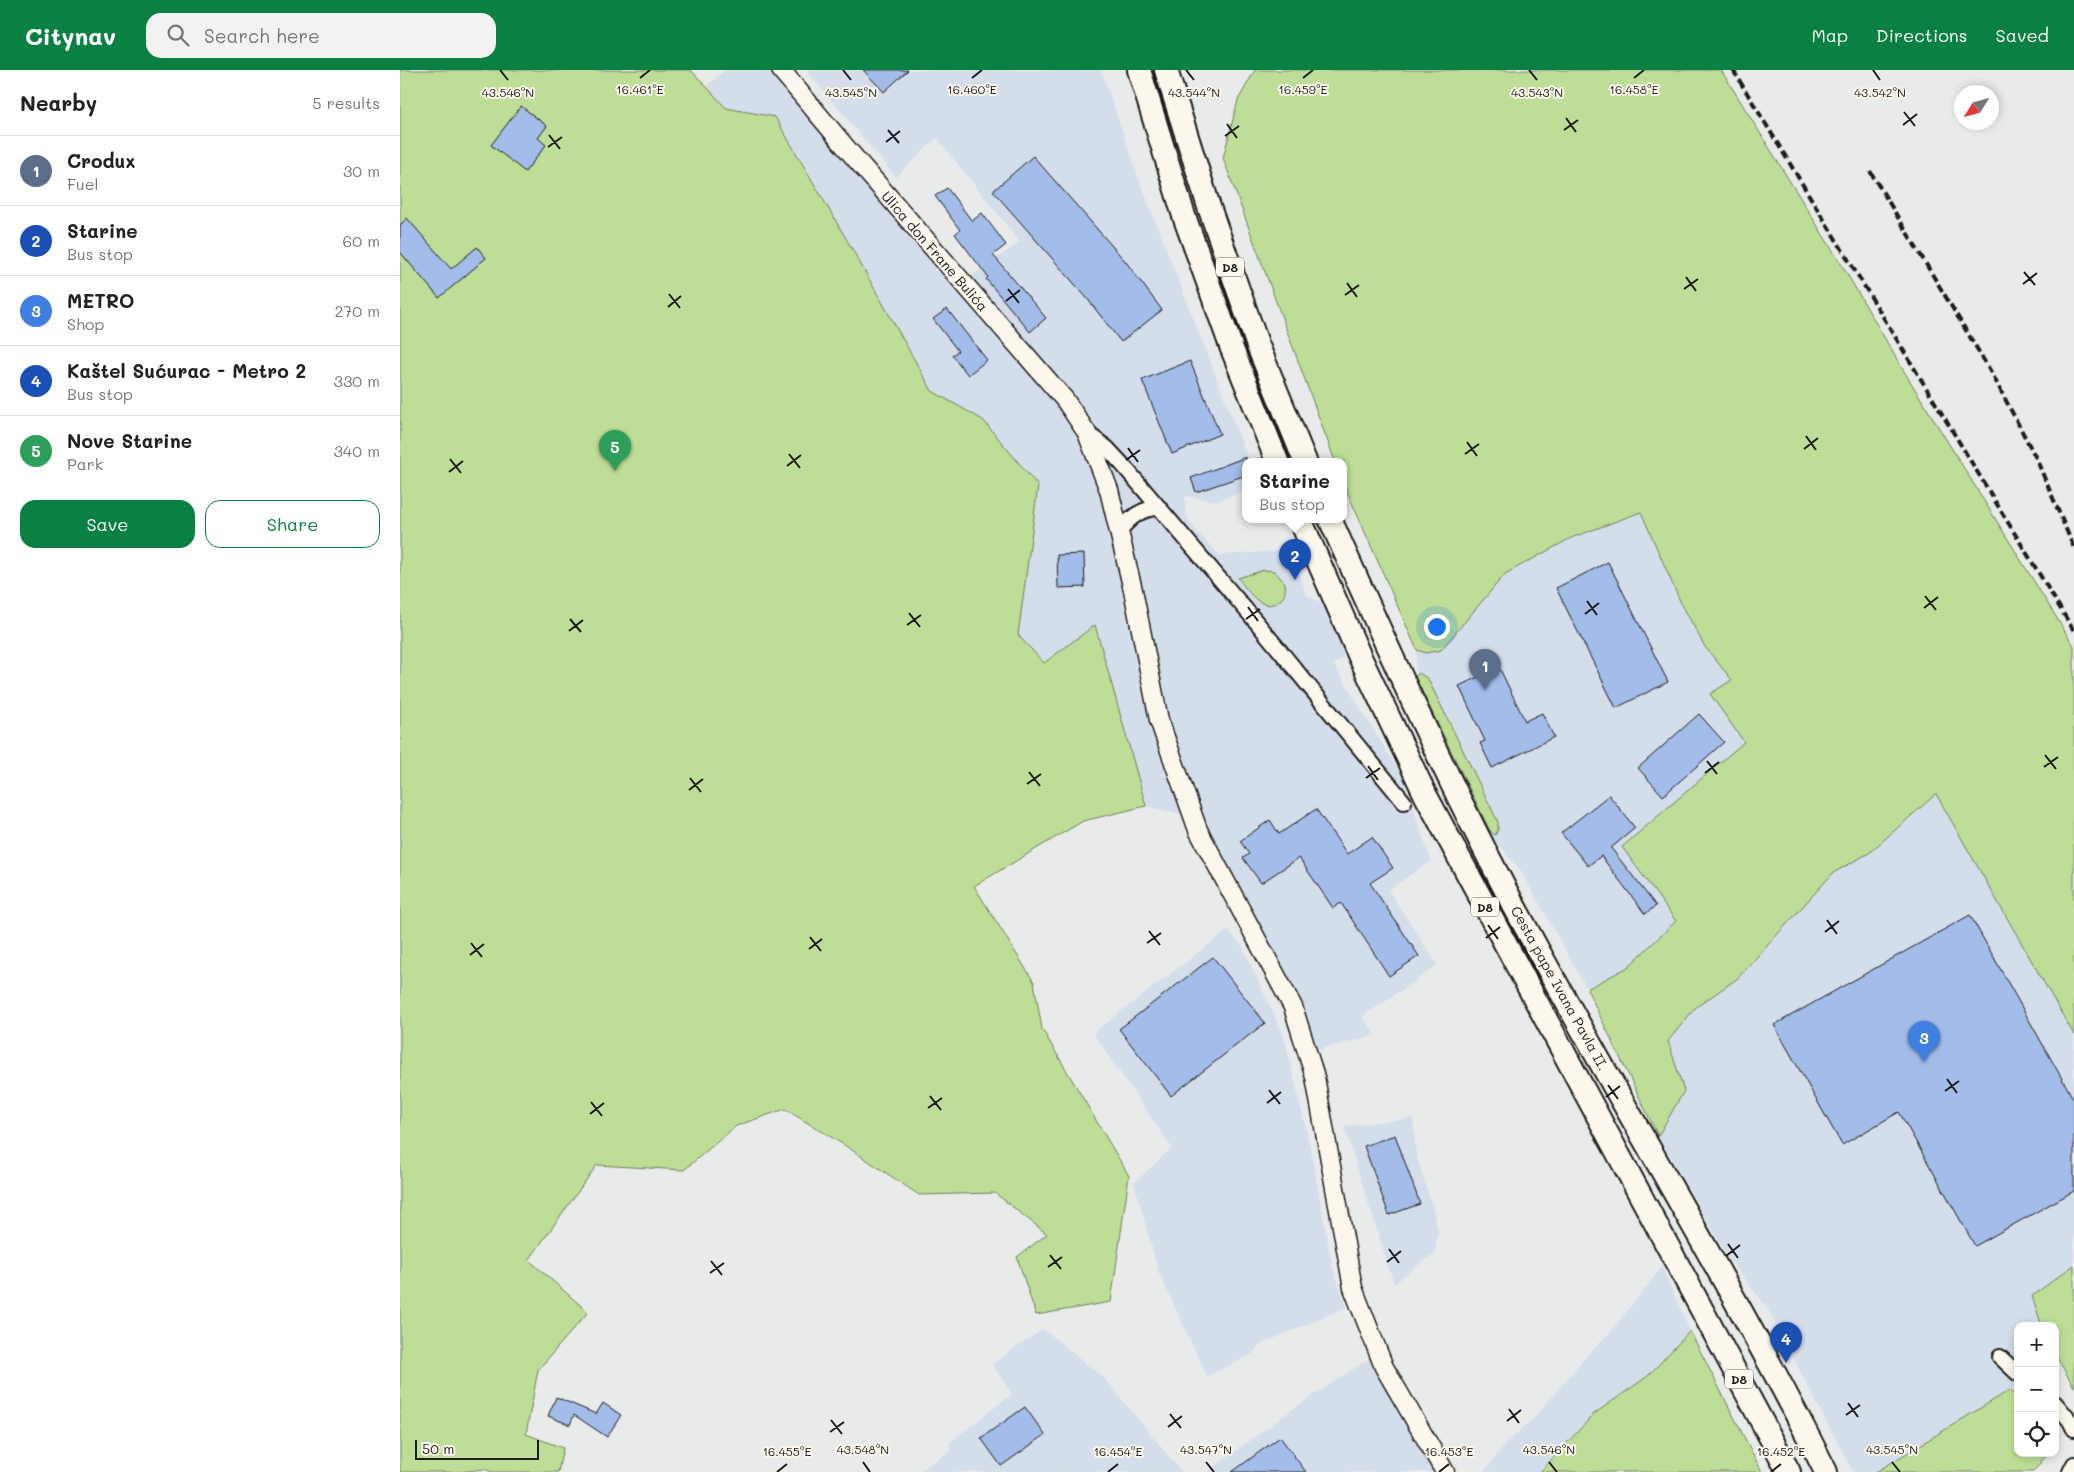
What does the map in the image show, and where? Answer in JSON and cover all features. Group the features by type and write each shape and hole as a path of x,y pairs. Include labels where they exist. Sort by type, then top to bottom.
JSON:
{"highway":[{"name":"D8","path":"1139,70 1184,216 1232,349 1276,458"},
{"name":"D8","path":"1166,70 1208,207 1258,346 1304,458"},
{"name":"Cesta pape Ivana Pavla II.","path":"1302,523 1360,657 1426,796 1789,1472"},
{"name":"Cesta pape Ivana Pavla II.","path":"1332,523 1426,730 1502,884 1720,1272 1796,1412 1826,1472"}],"street":[{"name":"Ulica don Frane Bulića","path":"781,70 1065,400 1087,433 1098,457 1120,530 1159,720 1198,830 1293,1006 1315,1077 1353,1288 1384,1367 1445,1472"},
{"path":"1087,433 1107,448 1159,508 1351,736 1404,802"},
{"path":"1120,530 1129,519 1139,512 1149,508 1159,508"},
{"path":"2000,1357 2014,1370"},
{"path":"2059,1408 2074,1429"},
{"path":"2070,1472 2074,1464"}],"shaded area":[{"path":"725,70 775,70 955,287 1020,242 937,138 896,177 806,70 1101,70 1139,179 1248,458 1242,458 1242,492 1217,501 1185,496 1186,515 1196,531 1220,555 1281,551 1298,569 1306,595 1325,604 1347,654 1334,665 1403,778 1431,861 1388,890 1438,965 1362,1017 1376,1035 1313,1051 1304,1015 1270,945 1204,819 1146,806 1095,625 1044,663 1018,635 1038,486 983,420 932,391 775,117 726,108 706,87"},
{"path":"1641,512 1680,601 1705,647 1733,681 1711,695 1745,742 1622,847 1676,921 1628,967 1587,989 1521,871 1492,837 1415,677 1417,650 1426,653 1441,650 1505,574 1571,538"},
{"path":"1936,794 2074,1035 2074,1265 2032,1296 2041,1322 2014,1322 2014,1387 1876,1472 1853,1472 1766,1306 1731,1262 1658,1136 1684,1091 1668,1041 1695,1008 1738,978 1833,873 1869,853"},
{"path":"1228,930 1242,946 1284,1036 1312,1155 1332,1265 1347,1307 1261,1344 1251,1355 1207,1376 1159,1273 1134,1183 1172,1148 1093,1033"},
{"path":"1413,1118 1416,1155 1434,1212 1438,1232 1435,1252 1394,1284 1344,1126"},
{"path":"1662,1267 1690,1331 1648,1376 1594,1414 1540,1472 1484,1472 1506,1443 1534,1418 1582,1361 1612,1330"},
{"path":"1043,1329 1104,1378 1182,1472 918,1472 950,1451 950,1442 1012,1394 992,1364"},
{"path":"1370,1358 1436,1472 1207,1472 1293,1409"}],"green space":[{"path":"400,70 691,70 726,108 775,117 932,391 983,420 1038,486 1018,635 1044,663 1095,625 1146,806 1083,821 974,886 1034,982 1042,1029 1129,1176 1111,1302 1036,1315 1017,1257 1047,1234 995,1193 919,1195 849,1148 785,1109 736,1126 684,1170 597,1165 529,1260 588,1312 538,1370 526,1434 563,1448 558,1472 492,1472 485,1469 458,1472 400,1472"},
{"path":"1255,70 1721,70 2074,646 2074,1035 1936,794 1869,853 1833,873 1738,978 1695,1008 1668,1041 1684,1091 1658,1136 1587,989 1628,967 1676,921 1622,847 1744,742 1710,694 1732,680 1705,647 1680,601 1641,512 1571,538 1505,574 1441,650 1426,653 1417,650 1347,491 1347,458 1334,458 1223,158 1238,100"},
{"path":"1264,570 1274,571 1285,583 1284,596 1272,604 1260,602 1250,594 1238,578"},
{"path":"1419,673 1428,679 1498,822 1498,830 1495,835 1490,831 1415,677"},
{"path":"2074,1265 2074,1387 2059,1361 2059,1322 2041,1322 2032,1296"},
{"path":"1690,1331 1762,1472 1540,1472 1594,1414 1648,1376"},
{"path":"2010,1390 2014,1394 2014,1457 2045,1457 2033,1472 1876,1472"}],"building":[{"path":"863,70 908,70 884,92"},
{"path":"521,106 547,126 538,138 546,145 525,172 491,145"},
{"path":"1033,156 1126,262 1162,310 1121,342 1086,297 993,191"},
{"path":"947,188 972,221 982,213 1006,245 993,255 1046,318 1030,332 986,279 988,277 955,234 960,230 935,196"},
{"path":"407,218 451,269 477,247 486,258 439,298 400,252 400,225"},
{"path":"947,309 987,360 968,375 952,355 958,351 933,319"},
{"path":"1190,361 1220,434 1172,454 1142,380"},
{"path":"1242,459 1242,476 1196,492 1191,478"},
{"path":"1084,554 1085,587 1058,588 1057,555"},
{"path":"1608,562 1668,682 1616,708 1556,588"},
{"path":"1499,667 1525,721 1542,713 1554,737 1492,768 1480,743 1485,741 1459,686"},
{"path":"1699,714 1724,742 1663,796 1638,768"},
{"path":"1609,795 1635,828 1611,848 1656,906 1645,914 1601,856 1588,866 1561,833"},
{"path":"1316,809 1347,854 1372,837 1393,868 1370,883 1419,956 1389,976 1341,903 1333,908 1299,858 1261,883 1243,858 1249,854 1240,841 1270,820 1279,834"},
{"path":"1970,915 2074,1100 2074,1191 1975,1246 1899,1112 1842,1145 1774,1025"},
{"path":"1213,957 1265,1023 1171,1096 1119,1029"},
{"path":"1395,1135 1420,1204 1389,1215 1364,1146"},
{"path":"556,1397 596,1414 603,1403 621,1415 607,1437 574,1415 570,1425 548,1416"},
{"path":"1025,1407 1045,1435 1001,1466 981,1438"},
{"path":"1280,1437 1306,1472 1232,1472"}],"railway":[{"path":"1733,70 2074,631"},
{"path":"1870,171 1991,372 2036,458 2074,548"}],"place":[{"name":"Nove Starine","path":"615,471"},
{"name":"Starine","path":"1295,580"},
{"name":"Crodux","path":"1485,690"},
{"name":"METRO","path":"1924,1062"},
{"name":"Kaštel Sućurac - Metro 2","path":"1786,1363"}]}
